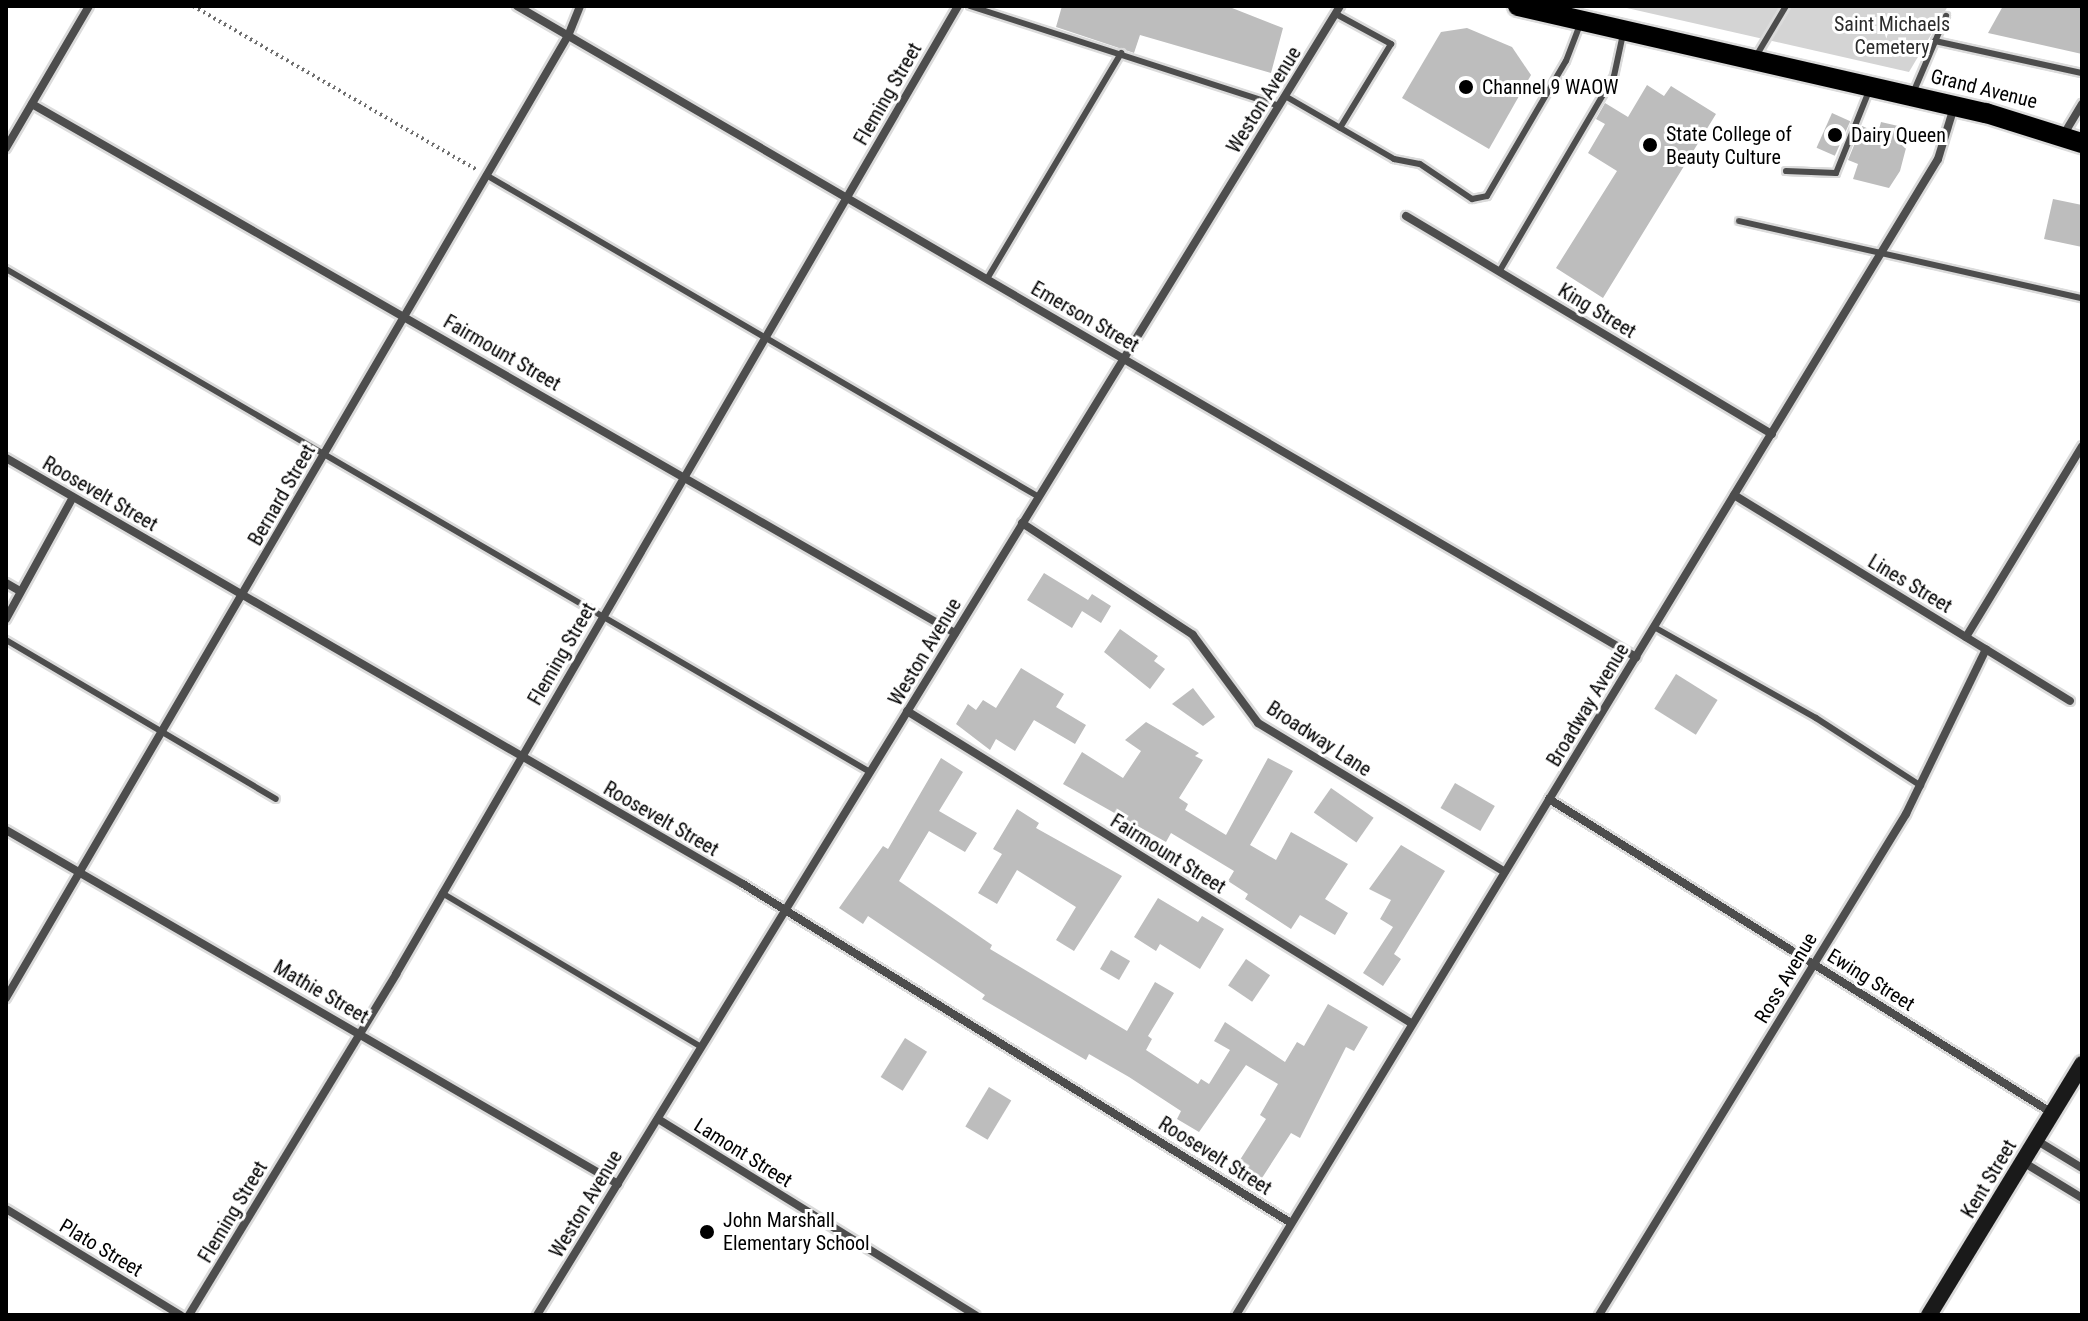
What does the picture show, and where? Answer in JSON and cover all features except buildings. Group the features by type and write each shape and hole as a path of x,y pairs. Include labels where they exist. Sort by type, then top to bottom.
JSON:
{"main road":[{"name":"Grand Avenue","path":"1532,8 2076,136"}],"street":[{"path":"6,148 89,6"},
{"name":"Emerson Street","path":"517,6 1636,657"},
{"name":"Bernard Street","path":"6,998 568,36 580,6"},
{"name":"Fleming Street","path":"189,1315 361,1033 682,476 958,6"},
{"name":"Weston Avenue","path":"537,1315 1338,10"},
{"name":"Fairmount Street","path":"32,104 405,315 955,633"},
{"path":"2076,136 2082,104"},
{"name":"Broadway Avenue","path":"1236,1315 1942,151 1954,106"},
{"path":"6,126 16,131"},
{"name":"King Street","path":"1406,216 1772,434"},
{"path":"1966,637 2082,446"},
{"name":"Roosevelt Street","path":"6,458 786,910 1291,1223"},
{"name":"Lines Street","path":"1734,495 2070,701"},
{"path":"6,619 73,497"},
{"name":"Broadway Lane","path":"1022,523 1193,635 1258,723 1505,872"},
{"path":"6,583 20,591"},
{"name":"Ross Avenue","path":"1599,1315 1921,786 1986,649"},
{"name":"Fairmount Street","path":"907,711 1411,1023"},
{"name":"Ewing Street","path":"1549,799 2052,1113"},
{"name":"Mathie Street","path":"6,830 618,1184"},
{"name":"Kent Street","path":"1929,1315 2082,1064"},
{"name":"Lamont Street","path":"658,1119 975,1315"},
{"path":"2036,1140 2082,1168"},
{"path":"2023,1162 2082,1198"},
{"name":"Plato Street","path":"6,1209 180,1315"}],"lane":[{"path":"970,6 1279,106"},
{"path":"1753,61 1786,6"},
{"path":"1338,10 1391,44 1340,128"},
{"path":"1912,96 1946,16"},
{"path":"1285,96 1394,159 1420,164 1472,199 1487,196 1566,61 1582,21"},
{"path":"1499,272 1614,76 1624,31"},
{"path":"1935,41 2082,73"},
{"path":"987,279 1121,53"},
{"path":"1786,171 1823,176 1838,171 1870,87"},
{"path":"486,175 1039,497"},
{"path":"1739,221 2082,298"},
{"path":"6,269 870,772"},
{"path":"1654,627 1816,718 1921,786"},
{"path":"6,640 276,799"},
{"path":"442,893 701,1047"}],"path":[{"path":"193,6 486,175"}],"green space":[{"name":"Saint Michaels Cemetery","path":"1618,6 1948,6 1909,72"}],"place":[{"name":"Channel 9 WAOW","path":"1466,87"},
{"name":"Dairy Queen","path":"1835,135"},
{"name":"State College of Beauty Culture","path":"1650,145"},
{"name":"John Marshall Elementary School","path":"707,1232"}]}
